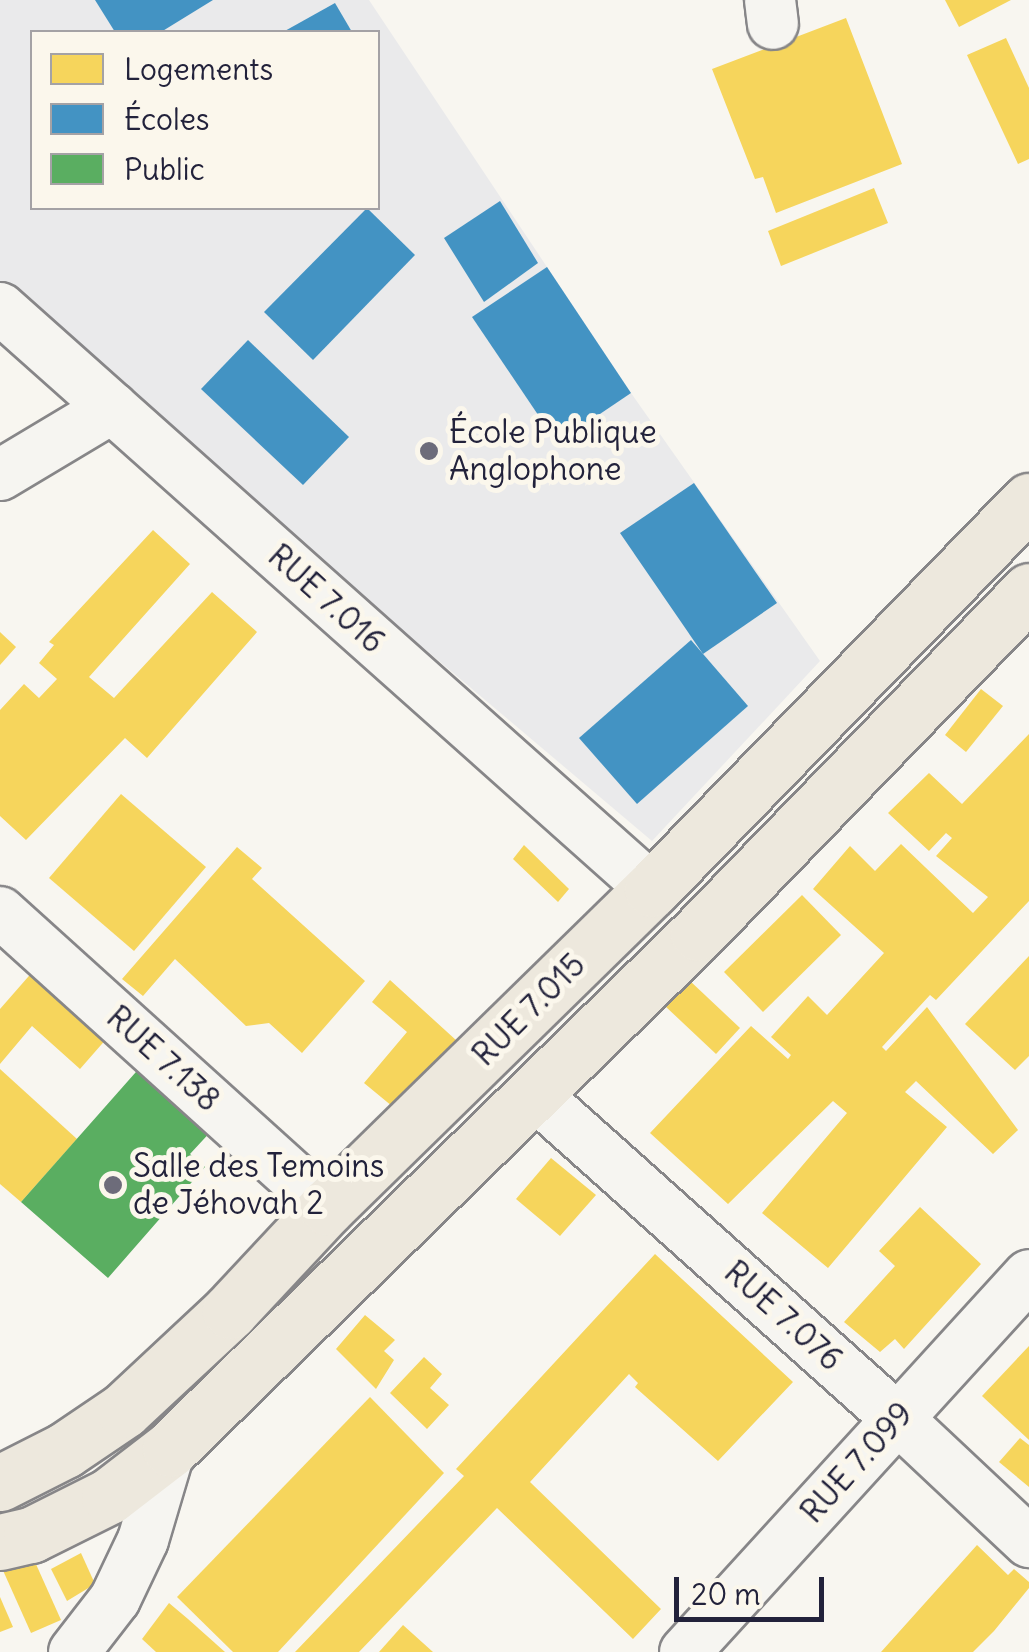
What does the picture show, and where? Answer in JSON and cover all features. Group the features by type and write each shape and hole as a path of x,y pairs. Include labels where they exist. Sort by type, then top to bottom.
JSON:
{"main road":[{"name":"RUE 7.015","path":"0,1483 65,1450 124,1410 230,1311 327,1207 652,889 1029,501"},
{"name":"RUE 7.015","path":"0,1542 31,1535 109,1496 170,1448 698,934 1029,591"}],"street":[{"name":"RUE 7.016","path":"0,308 652,889"},
{"path":"0,476 112,408"},
{"name":"RUE 7.138","path":"0,912 327,1207"},
{"name":"RUE 7.076","path":"534,1094 898,1419 1029,1542"},
{"name":"RUE 7.099","path":"685,1652 1029,1275"},
{"path":"74,1652 115,1599 143,1540 170,1448"}],"shaded area":[{"name":"École Publique Anglophone","path":"0,0 369,0 631,393 820,661 652,841 0,290"}],"building: Logements":[{"path":"945,0 1011,0 959,27"},
{"path":"846,18 902,164 776,213 763,177 755,179 712,69"},
{"path":"1006,38 1029,88 1029,159 1018,164 967,55"},
{"path":"874,188 888,223 781,266 768,231"},
{"path":"153,530 190,564 89,677 114,698 212,592 257,632 147,758 125,738 26,840 0,816 0,710 24,684 39,698 57,679 39,663 54,645 49,642"},
{"path":"0,632 16,647 0,665"},
{"path":"981,689 1003,706 966,752 945,735"},
{"path":"1029,734 1029,901 936,1000 930,995 882,1047 886,1051 927,1007 1018,1130 993,1154 916,1081 905,1092 947,1127 828,1268 762,1213 847,1113 833,1101 728,1204 650,1133 751,1026 788,1059 791,1055 771,1037 808,996 827,1015 884,953 813,889 850,846 875,871 901,844 973,913 988,897 936,856 952,838 946,833 929,851 888,813 929,773 962,804"},
{"path":"121,794 206,867 134,951 49,878"},
{"path":"524,845 569,889 558,902 513,859"},
{"path":"237,847 262,868 252,879 365,981 302,1053 269,1023 246,1026 175,959 143,996 122,979"},
{"path":"802,895 841,935 763,1012 724,972"},
{"path":"1029,956 1029,1056 1015,1070 965,1024"},
{"path":"35,969 108,1037 80,1069 32,1026 0,1064 0,1009"},
{"path":"390,980 457,1041 398,1111 364,1083 407,1032 372,1002"},
{"path":"689,980 740,1028 716,1054 665,1006"},
{"path":"0,1069 77,1139 21,1202 0,1184"},
{"path":"551,1158 596,1195 560,1236 516,1199"},
{"path":"920,1207 981,1264 904,1349 895,1339 880,1352 844,1322 895,1266 879,1251"},
{"path":"655,1254 793,1382 718,1461 635,1387 638,1383 629,1374 530,1482 661,1609 633,1639 497,1508 359,1652 295,1652 464,1476 456,1469"},
{"path":"365,1315 395,1340 384,1351 394,1360 376,1389 336,1349"},
{"path":"1029,1346 1029,1440 982,1396"},
{"path":"424,1357 442,1374 430,1388 449,1405 427,1429 390,1393"},
{"path":"370,1397 444,1473 278,1652 233,1652 177,1597"},
{"path":"1020,1438 1029,1445 1029,1487 999,1462"},
{"path":"977,1545 1008,1575 1014,1569 1029,1582 1029,1588 994,1631 973,1652 881,1652"},
{"path":"31,1553 61,1620 31,1633 1,1566"},
{"path":"81,1553 95,1584 67,1601 51,1569"},
{"path":"0,1597 13,1627 0,1632"},
{"path":"169,1603 225,1652 156,1652 142,1639"},
{"path":"403,1625 433,1652 379,1652"}],"building: Écoles":[{"path":"95,0 213,0 164,30 114,30"},
{"path":"335,3 351,30 287,30"},
{"path":"500,201 538,263 484,302 444,238"},
{"path":"365,210 415,255 313,360 264,312"},
{"path":"547,267 631,393 557,443 472,317"},
{"path":"248,340 349,437 303,485 201,389"},
{"path":"694,483 777,603 703,654 620,533"},
{"path":"691,640 748,706 637,804 579,738"}],"building: Public":[{"name":"Salle des Temoins de Jéhovah 2","path":"143,1064 215,1127 190,1154 205,1167 108,1278 21,1202"}],"place":[{"name":"École Publique Anglophone","path":"429,451"},
{"name":"Salle des Temoins de Jéhovah 2","path":"113,1185"}]}
